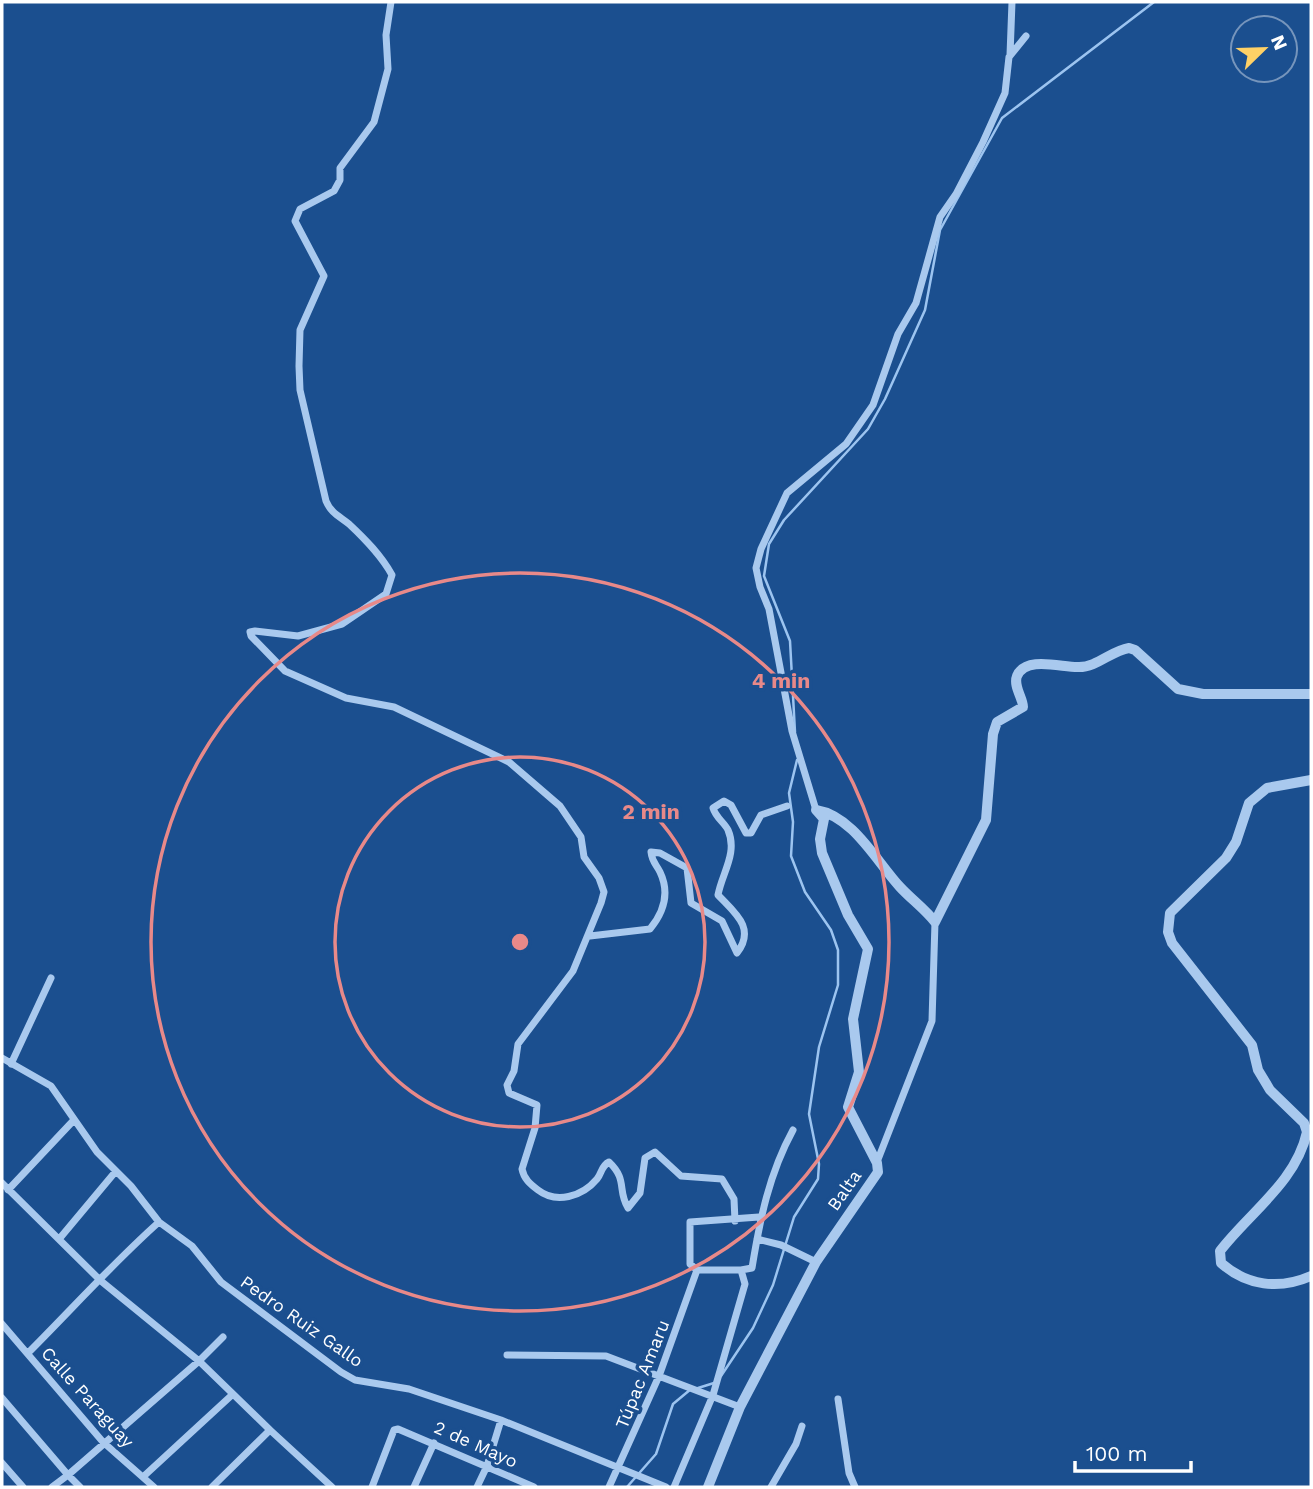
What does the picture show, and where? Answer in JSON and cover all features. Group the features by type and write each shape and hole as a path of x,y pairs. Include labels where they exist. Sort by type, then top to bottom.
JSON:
{"street":[{"path":"391,2 386,34 388,69 374,122 340,169 340,180 334,191 300,209 295,221 324,276 300,330 299,366 300,390 323,493 328,508 369,545 391,575 386,594 342,624 298,636 255,631 250,632 251,636 285,671 346,698 394,707 509,762 560,806 581,837 584,857 599,878 604,892 590,936 573,971 518,1044 515,1053 514,1071 507,1090 537,1105 535,1128 523,1164 523,1174 539,1191 556,1200 590,1185 603,1166 609,1163 622,1177 624,1200 628,1208 640,1193 645,1158 656,1152 681,1176 722,1179 734,1199 734,1221"},
{"path":"935,922 898,885 861,839 832,815 816,810 802,768 769,609 756,568 761,549 787,493 846,444 873,405 898,334 916,303 940,217 956,194 1005,93 1010,56 1012,2"},
{"path":"1010,56 1026,36"},
{"path":"877,1164 932,1021 935,998 935,922 986,820 993,734 997,722 1023,707 1017,676 1023,669 1044,664 1089,666 1129,648 1135,650 1178,689 1203,694 1311,694"},
{"path":"1311,780 1267,788 1249,803 1236,842 1226,858 1170,913 1168,921 1172,943 1252,1045 1258,1070 1270,1090 1304,1123 1307,1132 1293,1167 1220,1251 1221,1263 1237,1277 1256,1283 1280,1284 1311,1276"},
{"path":"590,936 650,929 663,915 666,891 660,870 652,862 651,852 660,853 687,868 691,903 722,921 737,953 743,946 745,927 738,913 718,895 720,880 731,862 728,829 716,818 713,808 724,801 731,805 746,833 751,833 761,815 787,806"},
{"name":"Balta","path":"708,1487 740,1407 816,1262 878,1172 877,1164 848,1107 859,1072 853,1019 868,949 848,915 822,853 820,839 824,819 816,810"},
{"path":"11,1064 51,978"},
{"name":"Pedro Ruiz Gallo","path":"2,1058 51,1086 73,1121 159,1222 181,1236 236,1295 341,1372 355,1380 409,1390 501,1420 666,1487"},
{"path":"73,1121 5,1187 101,1281 199,1362 332,1487"},
{"path":"760,1217 734,1221 690,1222 690,1265 697,1270 752,1268 760,1217 770,1180 793,1130"},
{"path":"60,1238 116,1171"},
{"path":"28,1353 101,1281 120,1257 159,1222"},
{"path":"757,1239 781,1245 816,1262"},
{"name":"Túpac Amaru","path":"609,1487 620,1469 660,1376 697,1270"},
{"path":"674,1487 713,1395 745,1284 741,1270"},
{"name":"Calle Paraguay","path":"2,1324 103,1442 154,1487"},
{"path":"52,1487 199,1362 223,1337"},
{"path":"508,1355 606,1356 740,1407"},
{"path":"144,1476 233,1394"},
{"path":"2,1398 80,1487"},
{"path":"838,1399 849,1473 856,1487"},
{"path":"477,1487 487,1466 501,1420"},
{"path":"771,1487 796,1444 802,1426"},
{"path":"212,1487 270,1430"},
{"name":"2 de Mayo","path":"372,1487 394,1430 405,1430 534,1487"},
{"path":"414,1487 434,1443"},
{"path":"2,1462 23,1487"}],"waterway":[{"path":"795,732 790,641 764,576 769,544 784,520 868,429 885,399 925,310 940,230 1002,118 1154,2"},
{"path":"721,1376 753,1328 773,1285 794,1217 818,1179 819,1164 809,1114 819,1047 838,985 838,950 831,930 805,892 791,856 793,822 789,793 797,760"},
{"path":"698,1388 714,1383"},
{"path":"627,1487 656,1454 673,1404 691,1389"}]}
